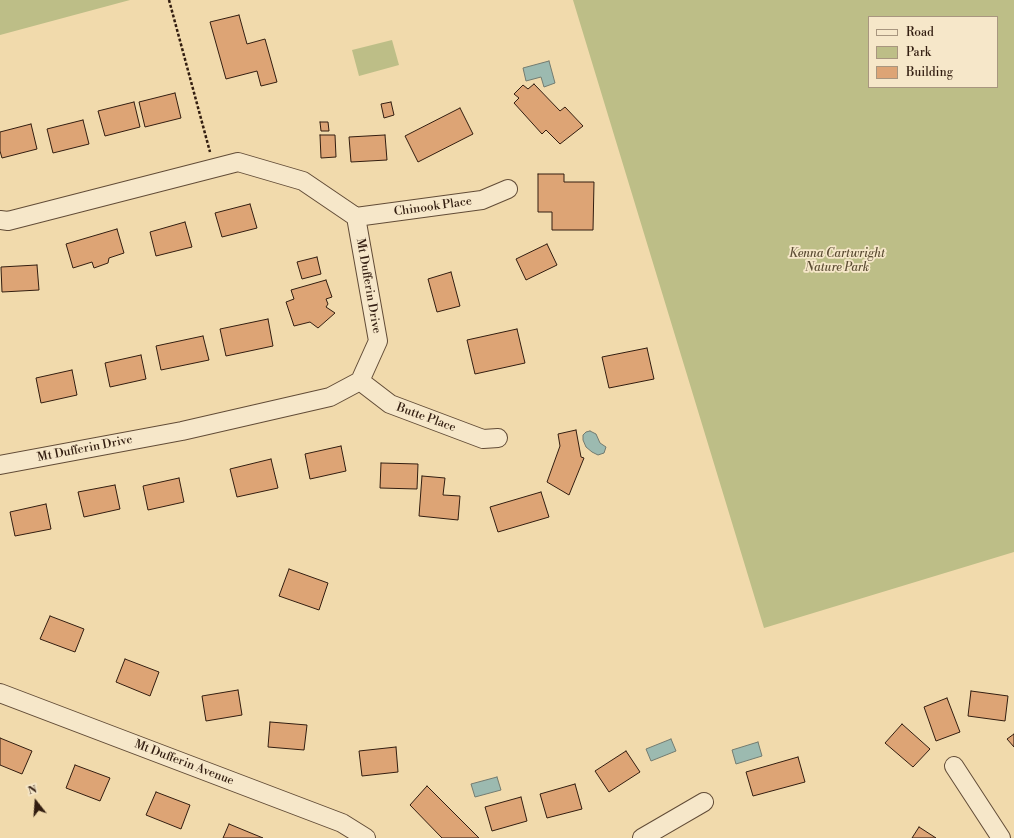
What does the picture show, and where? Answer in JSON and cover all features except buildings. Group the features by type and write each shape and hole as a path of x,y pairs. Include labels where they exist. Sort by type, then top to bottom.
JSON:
{"street":[{"path":"0,220 8,221 238,162 303,181 356,217"},
{"name":"Chinook Place","path":"356,217 482,200 508,189"},
{"name":"Mt Dufferin Drive","path":"0,466 182,431 322,399 330,397 360,381 378,342 356,217"},
{"name":"Butte Place","path":"360,381 390,404 483,439 498,438"},
{"name":"Mt Dufferin Avenue","path":"0,693 342,823 366,838"},
{"path":"954,766 1001,838"},
{"path":"642,838 704,802"},
{"path":"1006,838 1014,835"}],"path":[{"path":"169,0 211,155"}],"green space":[{"path":"0,0 130,0 0,35"},
{"name":"Kenna Cartwright Nature Park","path":"573,0 1014,0 1014,552 764,628"},
{"path":"392,40 399,65 359,76 352,50"}],"water":[{"path":"549,61 555,83 544,87 541,77 526,81 523,68"},
{"path":"590,431 596,434 600,443 606,447 604,453 598,455 586,447 583,440 583,435"},
{"path":"671,739 676,751 651,761 646,749"},
{"path":"758,742 762,756 736,764 732,750"},
{"path":"497,777 501,790 475,797 471,784"}]}
